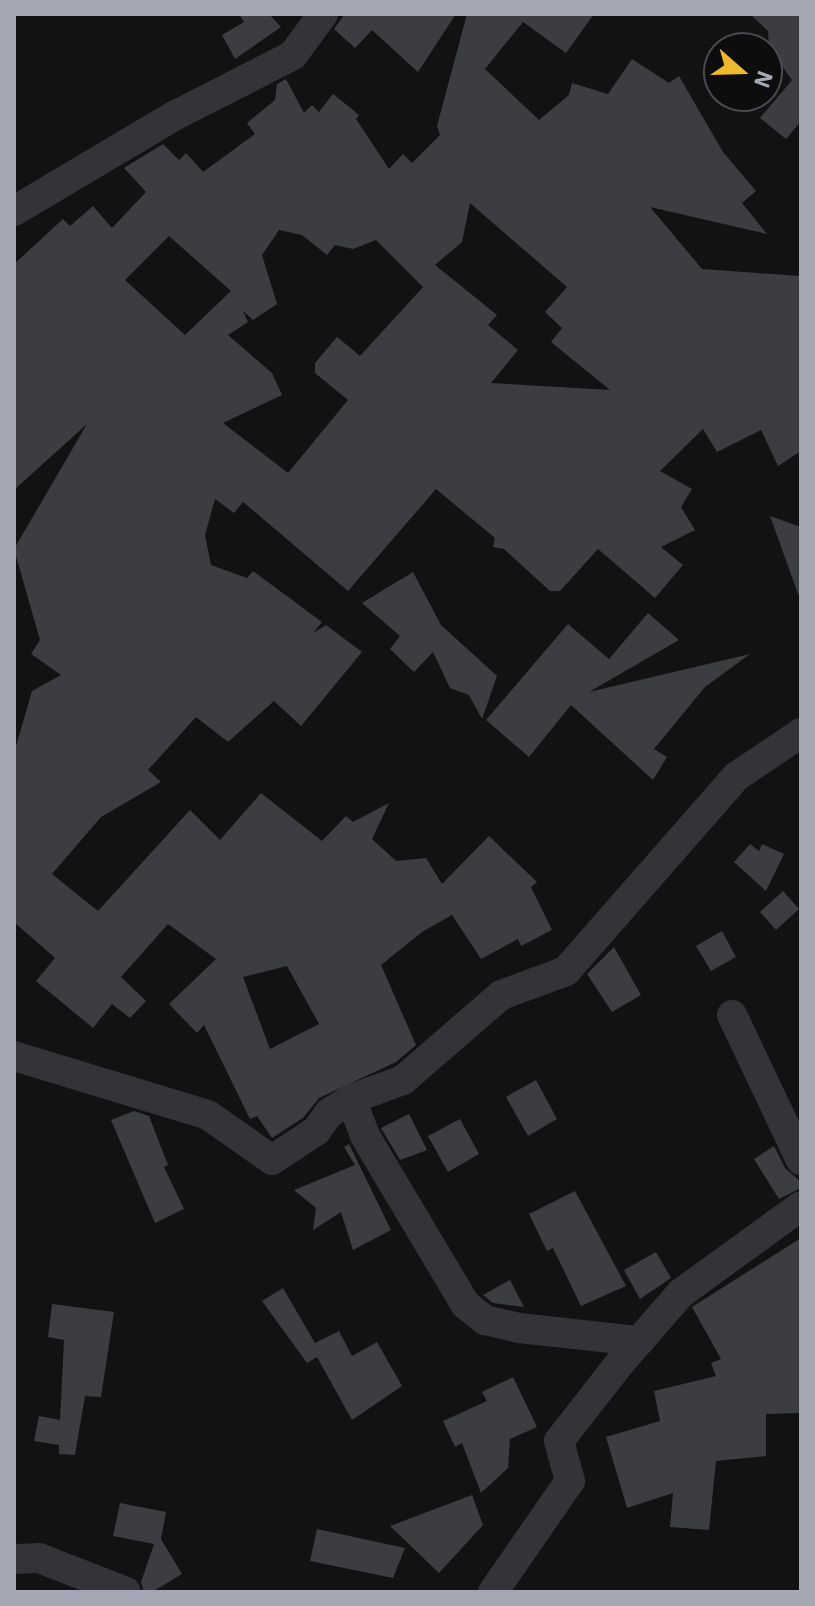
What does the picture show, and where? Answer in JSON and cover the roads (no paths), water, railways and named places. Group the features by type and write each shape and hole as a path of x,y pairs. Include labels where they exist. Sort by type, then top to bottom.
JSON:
{"street":[{"path":"14,211 176,115 293,55 323,14"},
{"path":"14,1056 208,1115 272,1160 316,1131 329,1113 351,1099 403,1080 501,995 566,971 737,776 801,733"},
{"path":"732,1015 801,1160"},
{"path":"351,1099 365,1136 465,1304 485,1320 519,1328 586,1340 639,1341"},
{"path":"493,1592 570,1481 559,1441 681,1293 801,1206"},
{"path":"14,1559 39,1558 126,1592"}]}
